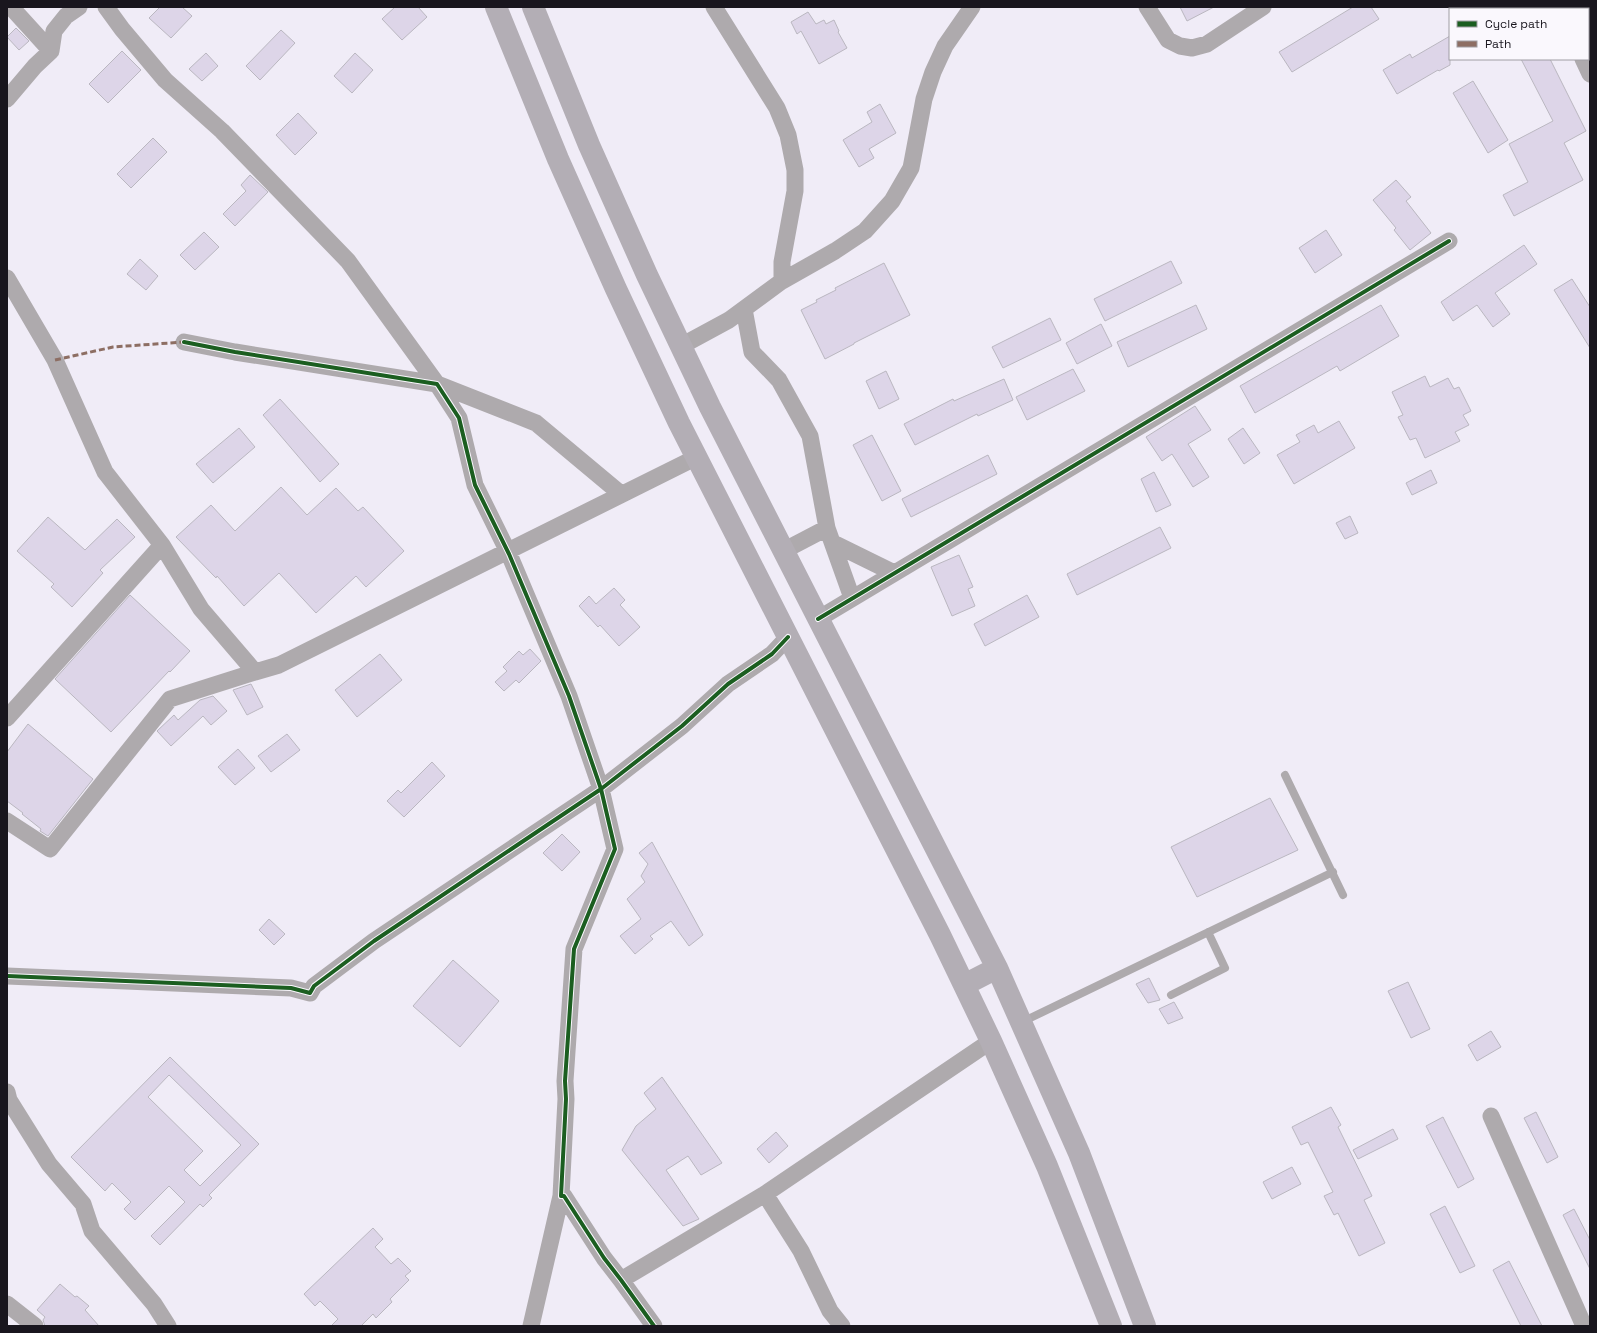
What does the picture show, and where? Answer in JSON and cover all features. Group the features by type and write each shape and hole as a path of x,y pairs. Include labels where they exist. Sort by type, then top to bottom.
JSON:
{"highway":[{"path":"496,7 567,180 616,289 696,457 991,1040 1047,1166 1111,1326"},
{"path":"533,7 590,145 681,346 780,547 997,968 1079,1153 1145,1326"},
{"path":"747,558 780,547"},
{"path":"964,985 997,968"}],"street":[{"path":"11,7 51,51"},
{"path":"7,99 34,66 51,51 54,31 66,16 79,7"},
{"path":"106,7 122,29 165,80 222,131 348,262 459,418 475,485 507,550 569,696 601,789 616,849 574,949 565,1081 566,1099 561,1196 531,1326"},
{"path":"714,7 777,108 788,135 795,170 795,191 782,262 782,281"},
{"path":"681,346 729,320 782,281 835,251 865,231 892,201 911,168 924,99 933,72 945,46 972,7"},
{"path":"1147,7 1161,32 1168,40 1180,46 1192,48 1207,44 1264,7"},
{"path":"1583,60 1590,74"},
{"path":"818,619 1449,241"},
{"path":"7,278 55,360 105,472 162,545 201,609 255,672"},
{"path":"744,309 752,352 779,380 810,436 830,535 852,598"},
{"path":"184,342 235,352 436,384 536,423 622,494"},
{"path":"7,821 50,849 170,699 279,665 696,457"},
{"path":"780,547 830,535 894,573"},
{"path":"7,718 162,545"},
{"path":"7,976 291,988 310,993 314,986 374,941 601,789 682,726 728,684 772,654 788,637"},
{"path":"621,1280 765,1194 991,1040"},
{"path":"7,1092 9,1100 49,1164 83,1204 92,1231 154,1304 168,1326"},
{"path":"1491,1116 1584,1326"},
{"path":"765,1194 801,1251 830,1311 842,1326"},
{"path":"561,1196 564,1196 604,1258 654,1326"},
{"path":"7,1304 35,1326"}],"lane":[{"path":"1285,775 1343,895"},
{"path":"1021,1023 1333,872"},
{"path":"1171,995 1225,968 1208,932"}],"building":[{"path":"160,7 182,7 192,16 171,38 149,18"},
{"path":"395,7 418,7 427,17 402,40 382,19"},
{"path":"1180,7 1214,7 1187,21"},
{"path":"1353,7 1371,7 1379,19 1292,72 1279,52"},
{"path":"808,12 816,24 824,20 826,24 834,20 839,31 838,32 847,48 819,64 801,31 797,34 791,22"},
{"path":"16,28 29,41 19,50 7,37"},
{"path":"281,30 295,43 260,80 246,66"},
{"path":"1449,37 1450,65 1439,71 1438,70 1397,94 1383,70 1410,54 1412,58"},
{"path":"122,51 141,70 108,103 89,84"},
{"path":"206,53 218,66 202,81 189,69"},
{"path":"355,53 373,70 352,93 334,76"},
{"path":"1522,60 1550,60 1586,131 1564,143 1583,180 1514,216 1503,195 1528,182 1509,144 1553,121"},
{"path":"1473,81 1508,140 1488,153 1453,93"},
{"path":"880,104 896,133 869,149 874,158 859,167 843,140 872,122 867,112"},
{"path":"298,113 317,133 295,155 276,135"},
{"path":"153,138 167,152 131,188 117,174"},
{"path":"250,175 268,192 235,226 223,214 246,191 241,185"},
{"path":"1396,180 1411,197 1406,201 1431,233 1410,250 1394,230 1396,228 1373,200"},
{"path":"1326,230 1342,255 1315,273 1299,248"},
{"path":"204,232 219,247 195,270 180,255"},
{"path":"1524,245 1537,264 1495,293 1510,314 1493,327 1477,305 1453,321 1441,302"},
{"path":"140,259 158,276 146,290 127,274"},
{"path":"1171,261 1182,283 1105,321 1094,299"},
{"path":"884,263 910,315 825,359 801,310 817,302 816,300 836,290 835,288"},
{"path":"1572,279 1590,307 1590,348 1554,290"},
{"path":"1196,305 1207,329 1128,367 1117,342"},
{"path":"1381,305 1399,336 1340,371 1337,366 1255,413 1240,386"},
{"path":"1050,318 1061,340 1003,368 992,347"},
{"path":"1101,324 1112,346 1077,364 1066,343"},
{"path":"1073,369 1085,391 1027,420 1016,397"},
{"path":"886,371 899,399 879,409 866,381"},
{"path":"1425,376 1430,387 1448,378 1454,389 1459,387 1471,411 1463,415 1469,425 1455,432 1460,441 1425,458 1416,438 1410,440 1398,417 1403,415 1392,392"},
{"path":"1004,379 1013,400 978,416 977,414 915,445 904,424 953,399 954,401"},
{"path":"280,399 339,464 320,482 263,415"},
{"path":"1195,406 1211,430 1188,444 1209,477 1193,487 1172,454 1162,461 1146,437"},
{"path":"1339,421 1355,448 1294,484 1277,455 1300,442 1296,435 1314,425 1318,433"},
{"path":"239,428 255,447 213,483 196,464"},
{"path":"1243,428 1260,453 1244,464 1228,439"},
{"path":"872,435 901,491 882,501 853,445"},
{"path":"988,455 997,474 911,517 902,499"},
{"path":"1431,470 1437,483 1412,495 1406,483"},
{"path":"1154,472 1171,505 1156,512 1141,479"},
{"path":"281,487 307,515 336,488 358,511 363,507 404,551 366,587 356,576 316,613 279,573 244,606 217,576 216,578 176,537 211,505 235,531"},
{"path":"1350,516 1358,533 1345,539 1336,523"},
{"path":"48,517 85,550 117,519 135,537 100,570 103,573 72,607 51,587 54,584 17,551"},
{"path":"1160,527 1171,548 1077,595 1067,574"},
{"path":"959,555 973,587 968,589 975,606 952,616 931,567"},
{"path":"614,588 625,600 620,605 640,627 619,646 600,625 598,627 579,606 589,596 596,604"},
{"path":"130,595 190,651 111,732 55,679"},
{"path":"1027,595 1039,617 985,646 974,624"},
{"path":"530,649 541,661 519,683 516,680 504,691 495,682 507,671 503,667 519,651 523,655"},
{"path":"380,654 402,680 357,717 335,690"},
{"path":"251,684 263,707 247,715 233,690"},
{"path":"213,696 227,711 211,725 203,716 171,746 157,731 174,715 178,720 200,700"},
{"path":"28,724 93,779 48,836 40,831 41,829 7,801 7,752"},
{"path":"287,734 300,750 271,772 258,756"},
{"path":"238,749 255,768 235,785 218,767"},
{"path":"432,762 445,776 404,817 387,801 398,790 401,793"},
{"path":"1270,798 1298,850 1197,897 1171,847"},
{"path":"562,834 580,852 562,871 543,853"},
{"path":"652,842 703,935 689,946 671,921 650,936 653,939 635,954 620,936 641,919 627,899 645,882 641,876 648,864 639,853"},
{"path":"269,919 285,934 274,945 259,930"},
{"path":"453,960 499,1001 460,1047 413,1006"},
{"path":"1149,978 1160,1000 1148,1003 1136,984"},
{"path":"1408,982 1430,1029 1411,1038 1388,991"},
{"path":"1174,1002 1183,1018 1168,1024 1159,1009"},
{"path":"1491,1031 1501,1047 1477,1061 1468,1045"},
{"path":"170,1057 259,1144 209,1195 212,1198 203,1207 200,1204 160,1245 151,1236 185,1202 169,1186 135,1220 124,1209 131,1202 112,1183 105,1191 71,1157","holes":["169,1075 241,1145 200,1186 184,1170 203,1151 148,1097"]},
{"path":"662,1077 722,1163 701,1175 688,1156 666,1170 699,1219 683,1226 622,1150 636,1126 656,1109 644,1093"},
{"path":"1331,1107 1341,1125 1338,1127 1372,1196 1364,1200 1385,1243 1359,1256 1338,1213 1334,1215 1324,1196 1333,1192 1308,1142 1301,1145 1292,1127"},
{"path":"1536,1112 1558,1157 1547,1163 1524,1118"},
{"path":"1443,1117 1474,1179 1458,1188 1426,1126"},
{"path":"1393,1129 1398,1139 1358,1159 1353,1150"},
{"path":"776,1132 788,1146 769,1163 757,1149"},
{"path":"1292,1167 1301,1184 1272,1199 1263,1182"},
{"path":"1445,1206 1475,1266 1460,1273 1430,1214"},
{"path":"1574,1209 1590,1240 1590,1269 1563,1215"},
{"path":"373,1228 383,1239 375,1247 391,1264 398,1258 411,1271 405,1276 409,1280 390,1299 392,1302 376,1318 373,1314 361,1326 331,1326 338,1319 320,1301 315,1306 304,1294"},
{"path":"1509,1261 1542,1326 1521,1326 1493,1270"},
{"path":"60,1284 75,1297 77,1296 89,1306 85,1310 99,1326 45,1326 43,1320 45,1317 37,1310"}],"marked path":[{"path":"55,360 113,347 184,342"}],"cycle path":[{"path":"818,619 1449,241"},
{"path":"184,342 235,352 437,384 459,418 475,485 509,554 569,696 601,789 615,849 574,949 565,1081 566,1099 561,1196 564,1196 604,1258 654,1326"},
{"path":"7,976 291,988 310,993 314,986 374,941 601,789 682,726 728,684 772,654 788,637"}]}
